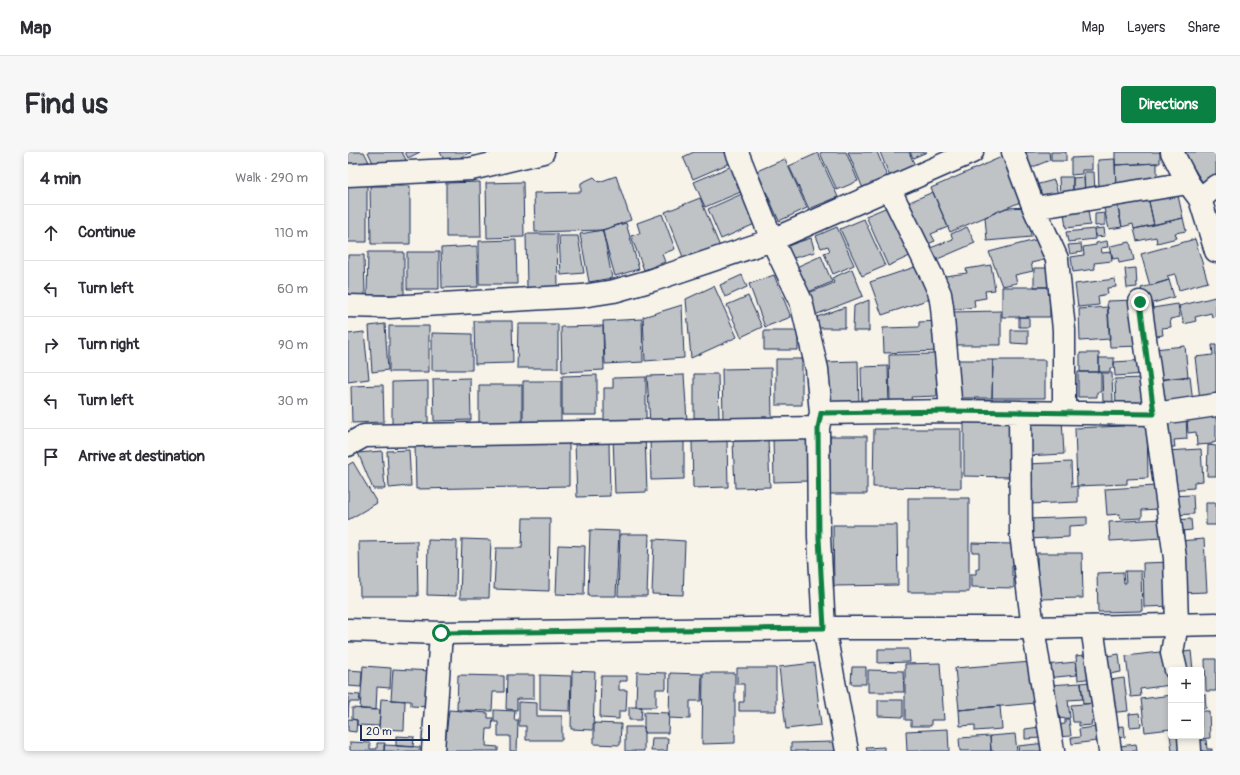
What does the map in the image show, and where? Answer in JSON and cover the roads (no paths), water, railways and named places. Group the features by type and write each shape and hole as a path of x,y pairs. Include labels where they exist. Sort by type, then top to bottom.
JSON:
{"street":[{"path":"348,175 471,169 543,152"},
{"path":"737,152 772,240 801,301 817,368 820,420 819,538 824,628 847,751"},
{"path":"348,306 388,307 582,296 614,291 653,280 772,240 972,152"},
{"path":"1013,152 1034,208 1057,259 1064,330 1064,412"},
{"path":"1172,152 1194,191 1216,251"},
{"path":"1034,208 1194,191 1216,186"},
{"path":"889,188 940,294 951,411"},
{"path":"1140,302 1174,558 1177,624 1172,652 1175,667"},
{"path":"348,445 364,436 820,420 951,411 1154,414 1216,405"},
{"path":"1020,412 1021,533 1033,628 1053,751"},
{"path":"348,630 441,633 824,628 1033,628 1216,624"},
{"path":"1092,627 1110,751"},
{"path":"433,751 441,633"},
{"path":"1189,739 1190,751"}]}
